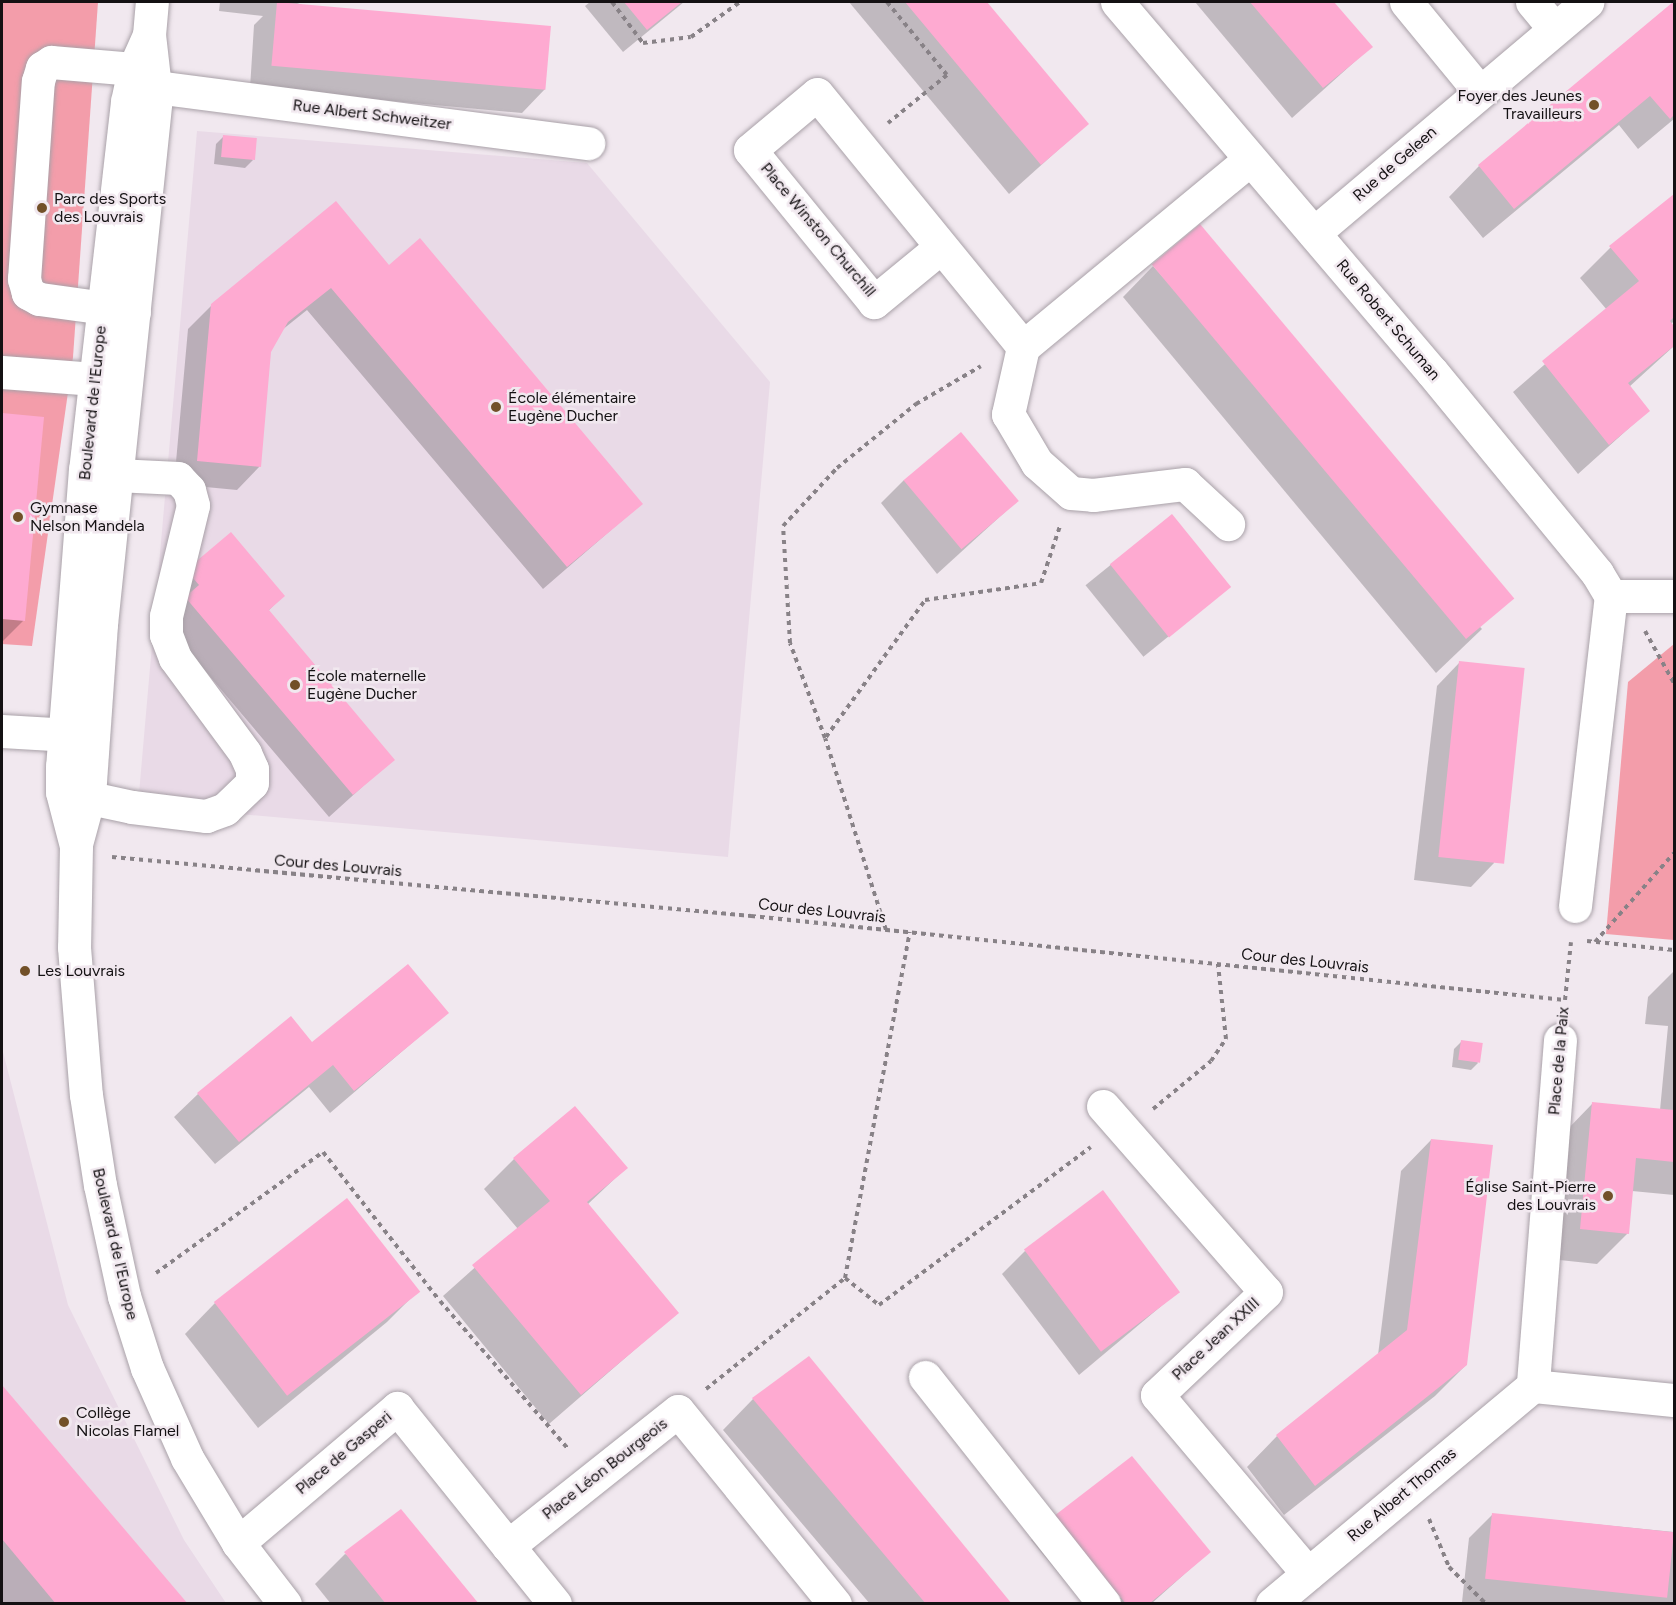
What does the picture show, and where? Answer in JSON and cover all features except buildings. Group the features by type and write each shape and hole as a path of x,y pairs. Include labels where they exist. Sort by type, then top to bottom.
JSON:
{"street":[{"name":"Boulevard de l'Europe","path":"79,736 116,475 119,310 152,2"},
{"name":"Rue Robert Schuman","path":"1117,2 1618,596"},
{"path":"1406,2 1479,91"},
{"path":"1532,2 1554,28"},
{"name":"Rue de Geleen","path":"1314,233 1479,91 1587,2"},
{"name":"Rue Albert Schweitzer","path":"119,310 39,299 28,293 24,279 38,81 42,68 51,62 145,78 588,143"},
{"name":"Place Winston Churchill","path":"941,247 874,302 750,150 817,93 1022,346"},
{"path":"1228,524 1185,484 1093,495 1071,494 1037,463 1008,414 1022,346 1249,160"},
{"name":"Boulevard de l'Europe","path":"119,310 96,380 76,794 74,947 87,1095 100,1185 124,1296 147,1368 187,1458 238,1543 285,1604"},
{"path":"2,372 96,380"},
{"path":"76,794 132,807 206,816 225,809 252,783 252,769 245,753 175,658 166,635 166,616 193,505 189,490 178,478 116,475"},
{"path":"1575,906 1618,596 1674,596"},
{"path":"2,731 79,736"},
{"name":"Place de la Paix","path":"1533,1386 1560,1040"},
{"name":"Place Jean XXIII","path":"1103,1106 1266,1292 1157,1395 1308,1574"},
{"path":"925,1377 1104,1604"},
{"path":"1533,1386 1674,1400"},
{"name":"Rue Albert Thomas","path":"1272,1604 1533,1386"},
{"name":"Place de Gasperi","path":"238,1543 397,1408 508,1546"},
{"name":"Place Léon Bourgeois","path":"508,1546 678,1411 835,1604"},
{"path":"508,1546 555,1604"}],"path":[{"path":"612,2 643,43 691,37 740,2"},
{"path":"859,146 946,75 887,2"},
{"path":"886,930 825,738 790,643 783,526 837,468 916,404 1022,346"},
{"path":"825,738 925,600 1041,583 1071,494"},
{"path":"1618,596 1674,683"},
{"name":"Cour des Louvrais","path":"76,850 910,932 1565,1000"},
{"path":"1595,942 1674,854"},
{"path":"678,1411 845,1278 910,932"},
{"name":"Place de la Paix","path":"1560,1040 1571,940 1595,942"},
{"path":"1595,942 1674,950"},
{"path":"845,1278 879,1305 1093,1145 1126,1132 1211,1061 1226,1039 1218,964"},
{"path":"124,1296 323,1152 440,1301 593,1478"},
{"path":"1415,1484 1449,1567 1486,1604"}],"shaded area":[{"name":"Parc des Sports des Louvrais","path":"2,2 98,2 73,357 32,646 2,644"},
{"path":"197,131 587,163 770,382 728,857 138,805"},
{"path":"1674,644 1674,940 1606,934 1628,682"},
{"name":"Collège Nicolas Flamel","path":"2,1048 68,1305 184,1540 226,1603 2,1603"}],"place":[{"name":"Foyer des Jeunes Travailleurs","path":"1594,105"},
{"name":"Parc des Sports des Louvrais","path":"42,208"},
{"name":"École élémentaire Eugène Ducher","path":"496,407"},
{"name":"Gymnase Nelson Mandela","path":"18,517"},
{"name":"École maternelle Eugène Ducher","path":"295,685"},
{"name":"Les Louvrais","path":"25,971"},
{"name":"Église Saint-Pierre des Louvrais","path":"1608,1196"},
{"name":"Collège Nicolas Flamel","path":"64,1422"}]}
